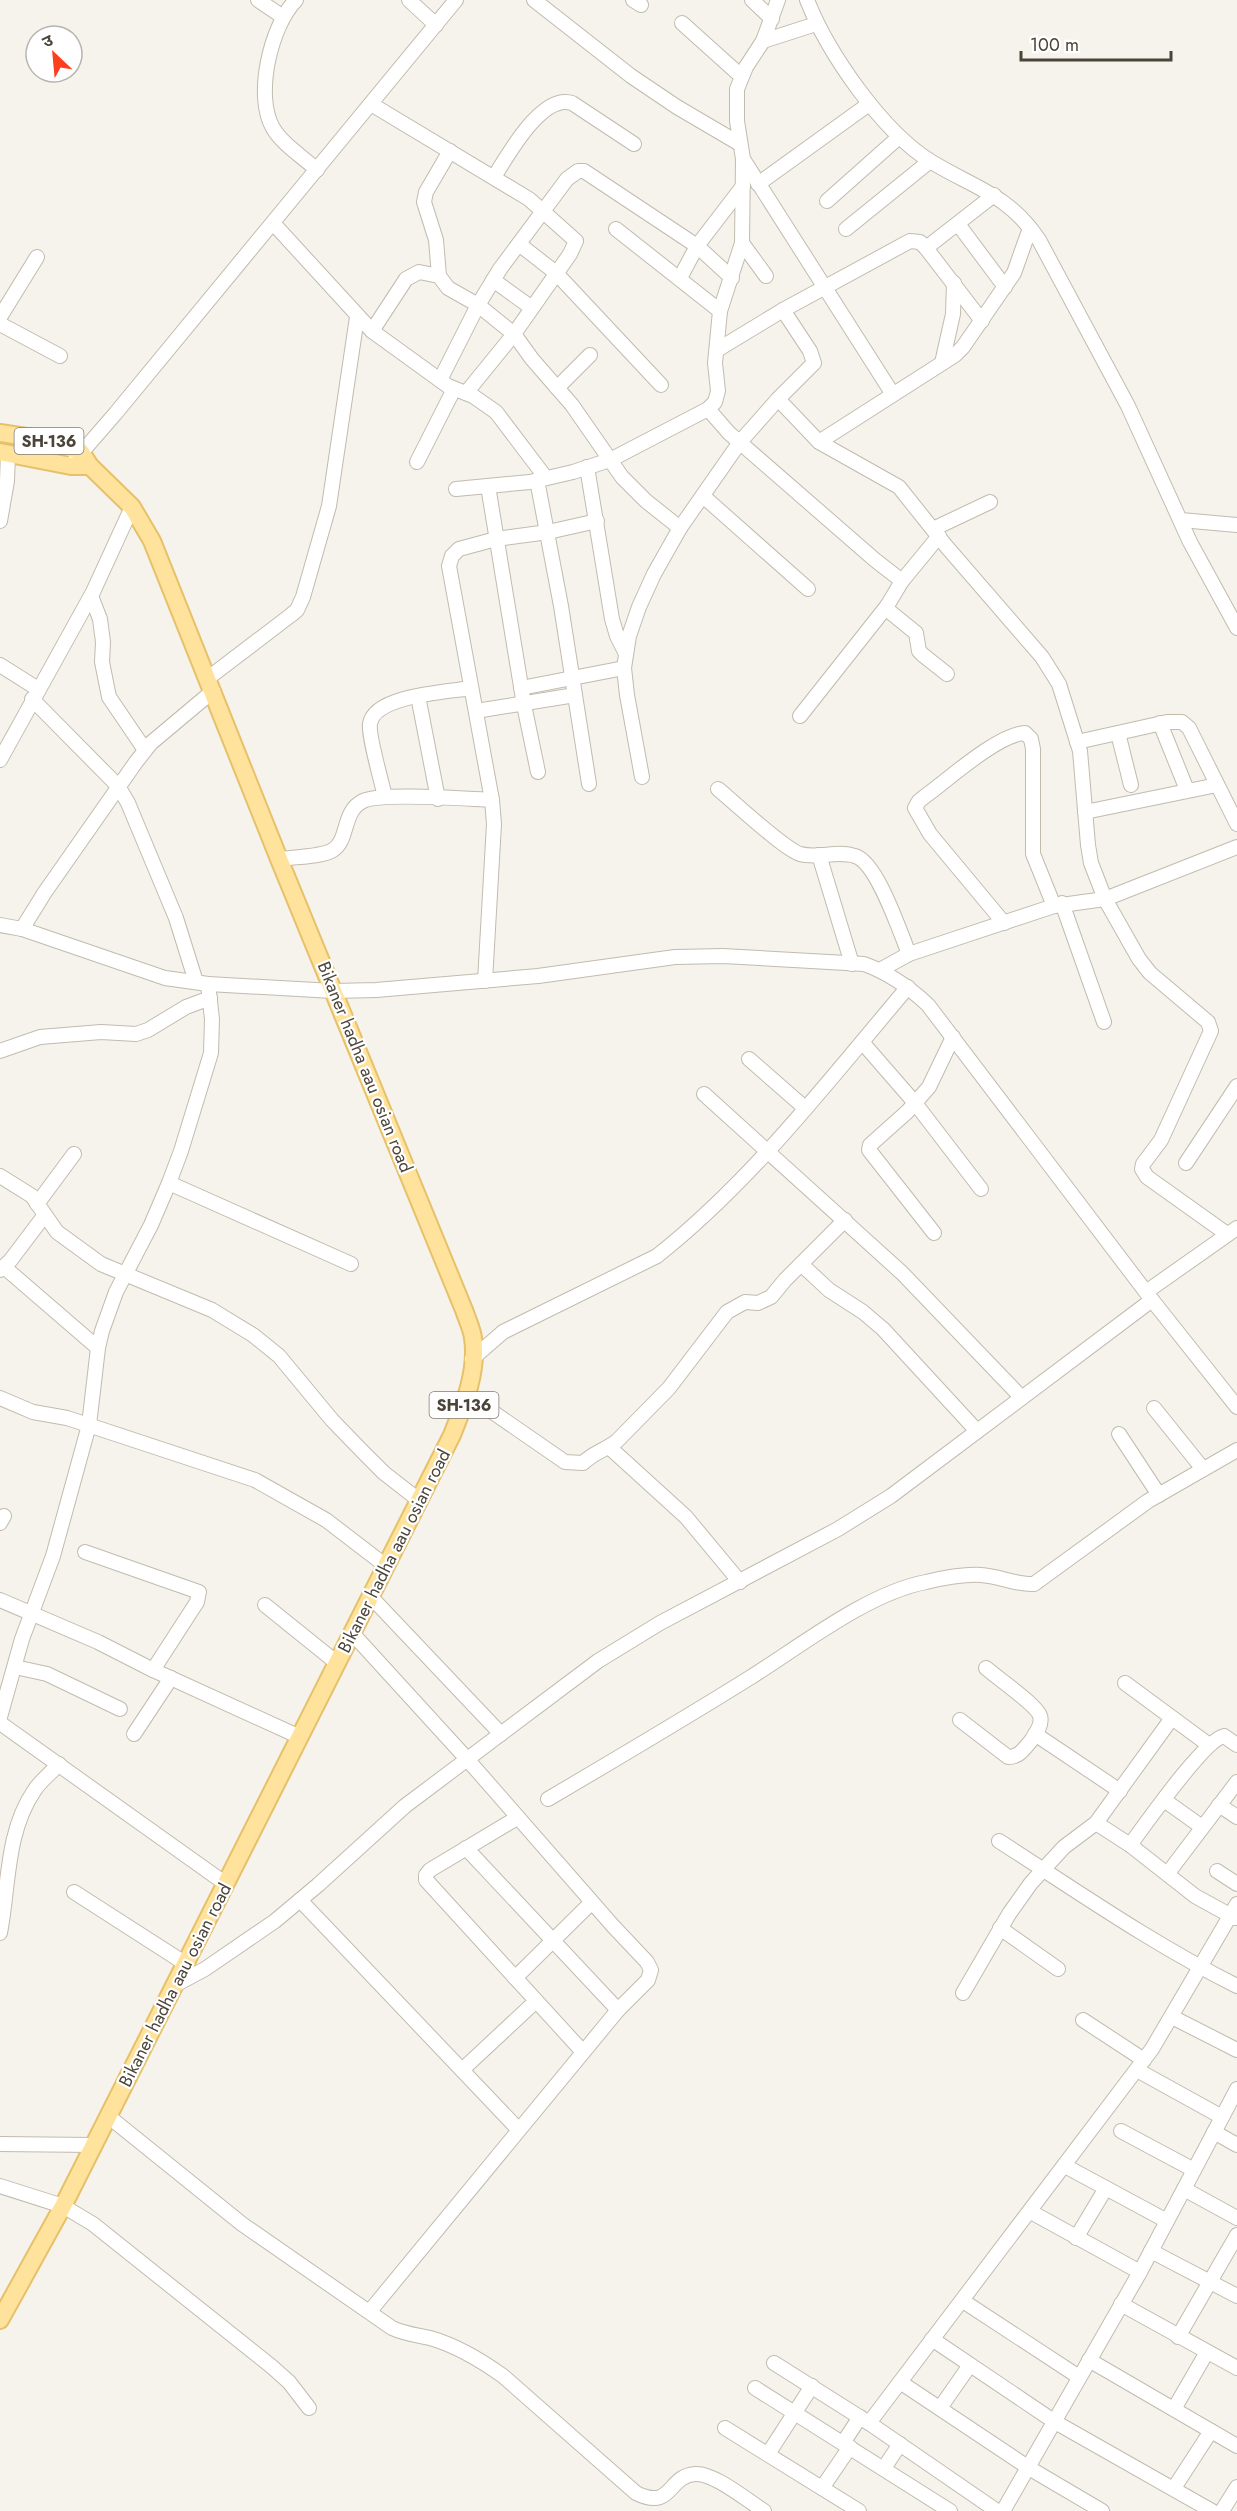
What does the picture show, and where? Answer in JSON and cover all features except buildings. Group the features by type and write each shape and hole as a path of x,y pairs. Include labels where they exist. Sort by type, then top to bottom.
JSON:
{"main road":[{"name":"Bikaner hadha aau osian road","path":"0,433 46,440 80,461 132,507 152,541 279,859 465,1310 473,1338 468,1395 452,1435 63,2206 0,2320"},
{"name":"SH-136","path":"4,452 80,461"}],"street":[{"path":"258,0 283,17"},
{"path":"296,0 278,26 268,62 265,94 267,118 274,131 316,170"},
{"path":"409,0 435,25"},
{"path":"80,461 115,414 456,0"},
{"path":"534,0 631,76 677,107 740,144"},
{"path":"753,0 772,19"},
{"path":"456,489 542,479 610,460 708,409 715,402 718,391 717,350 720,311 742,243 743,159 735,101 741,76 763,41 778,0"},
{"path":"807,0 816,24 869,104 899,137 930,161 994,195 1008,205 1030,228 1128,406 1195,553 1237,628"},
{"path":"682,23 741,76"},
{"path":"763,41 816,24"},
{"path":"494,177 526,129 557,103 564,101 572,103 634,144"},
{"path":"371,104 494,177 543,211 576,241 576,245 514,334 460,391 417,462"},
{"path":"758,184 869,104"},
{"path":"827,201 899,137"},
{"path":"450,151 426,192 424,202 435,240 439,276 448,288 478,305 514,334 602,445 622,477 646,501 681,528"},
{"path":"743,159 892,393"},
{"path":"846,229 930,161"},
{"path":"440,380 493,280 567,179 578,171 584,171 697,246 732,278"},
{"path":"680,278 697,246 743,186"},
{"path":"926,248 994,195"},
{"path":"273,223 372,331 440,380 485,403 500,416 542,479 548,532 589,784"},
{"path":"958,224 1005,287"},
{"path":"819,442 963,347 1014,273 1030,228"},
{"path":"616,229 720,311"},
{"path":"717,350 783,310 905,242 915,240 926,248 982,321"},
{"path":"742,243 766,276"},
{"path":"519,244 556,273 661,385"},
{"path":"0,317 37,257"},
{"path":"372,331 406,279 420,272 439,276"},
{"path":"493,280 532,308"},
{"path":"942,363 953,314 954,283"},
{"path":"642,777 624,668 629,636 654,574 681,528 740,442 814,363 810,351 783,310"},
{"path":"22,929 118,786 145,750 210,685 297,610 303,597 329,506 357,317"},
{"path":"0,324 60,356"},
{"path":"557,387 590,355"},
{"path":"175,1985 205,1969 275,1921 405,1806 598,1661 660,1623 838,1529 891,1496 1232,1231 1215,1223 1147,1177 1142,1169 1143,1164 1161,1140 1211,1027 1150,973 1139,959 1105,899 1091,863 1077,742 1059,684 1042,657 899,488 819,442 778,399"},
{"path":"708,409 740,442 902,581"},
{"path":"0,522 7,481 4,452"},
{"path":"587,467 612,619 617,636 626,652"},
{"path":"489,486 521,688 538,772"},
{"path":"703,496 808,589"},
{"path":"800,716 886,606 936,533 990,502"},
{"path":"0,760 6,735 35,694 91,596 132,507"},
{"path":"1181,520 1237,525"},
{"path":"485,981 494,824 492,800 449,566 452,556 459,549 496,539 548,532 597,521"},
{"path":"91,596 100,619 103,642 102,662 110,697 145,750"},
{"path":"886,606 916,633 919,651 947,674"},
{"path":"0,665 35,694 118,786 128,803 210,998 212,1019 212,1053 181,1151 152,1226 116,1292 98,1348 89,1425 53,1556 32,1612 0,1717"},
{"path":"521,688 624,668"},
{"path":"385,797 370,723 372,716 386,705 418,696 471,688"},
{"path":"476,711 575,695"},
{"path":"418,696 438,799"},
{"path":"1077,742 1160,723 1182,722 1189,728 1237,824"},
{"path":"1160,723 1187,790"},
{"path":"1004,923 930,834 915,808 919,801 1000,741 1015,734 1024,733 1031,739 1033,749 1033,854 1058,904 1104,1022"},
{"path":"1118,733 1131,784"},
{"path":"1085,812 1217,785"},
{"path":"718,789 799,854 852,855 862,858 869,866 909,954"},
{"path":"279,859 335,850 341,842 349,817 358,804 366,800 385,797 492,800"},
{"path":"879,970 909,954 1058,904 1105,899 1237,847"},
{"path":"819,855 852,964"},
{"path":"0,926 22,929 165,978 202,983 333,991 376,990 538,976 675,957 723,956 864,964 908,987 928,1005 1149,1296 1237,1407"},
{"path":"472,1359 503,1332 657,1256 709,1211 768,1150 908,987"},
{"path":"0,1052 40,1037 101,1032 136,1034 148,1030 186,1007 210,998"},
{"path":"934,1233 869,1150 870,1145 929,1087 952,1037"},
{"path":"862,1042 915,1103 981,1190"},
{"path":"750,1059 805,1108"},
{"path":"1185,1163 1237,1086"},
{"path":"704,1094 911,1282 1021,1397"},
{"path":"74,1154 2,1268 98,1348"},
{"path":"0,1176 22,1188 57,1232 80,1251 101,1264 212,1310 253,1335 279,1356 332,1420 384,1473 420,1501"},
{"path":"169,1184 351,1264"},
{"path":"468,1395 565,1462 583,1463 598,1450 609,1448 669,1388 727,1312 745,1302 765,1302 845,1220"},
{"path":"801,1264 829,1290 863,1312 883,1329 977,1431"},
{"path":"0,1398 33,1412 67,1418 205,1462 263,1484 326,1520 386,1566"},
{"path":"1154,1408 1203,1469"},
{"path":"1119,1434 1159,1495"},
{"path":"609,1448 686,1517 740,1582"},
{"path":"548,1799 660,1733 820,1633 890,1593 925,1582 981,1575 1034,1584 1159,1495 1237,1450"},
{"path":"85,1552 199,1592 197,1602 153,1670"},
{"path":"371,1598 501,1734"},
{"path":"0,1600 98,1641 153,1670 300,1737"},
{"path":"265,1605 337,1663"},
{"path":"352,1634 467,1759 647,1962 651,1970 648,1980 618,2010 518,2129 370,2311"},
{"path":"15,1667 47,1674 120,1709"},
{"path":"960,1720 1008,1757 1021,1754 1035,1734 1040,1723 1040,1715 986,1668"},
{"path":"134,1734 171,1678"},
{"path":"1125,1683 1209,1745"},
{"path":"963,1993 1000,1928 1043,1869 1065,1847 1096,1823 1172,1718"},
{"path":"0,1723 226,1884"},
{"path":"1035,1734 1120,1791"},
{"path":"1130,1845 1214,1740 1224,1736 1237,1745"},
{"path":"0,1933 11,1851 17,1825 33,1791 58,1764"},
{"path":"1168,1873 1237,1782"},
{"path":"1164,1800 1202,1827"},
{"path":"1219,1805 1237,1817"},
{"path":"517,1818 430,1870 426,1875 426,1880 584,2052"},
{"path":"1096,1823 1130,1845 1196,1896 1233,1917"},
{"path":"999,1841 1200,1968 1237,1986"},
{"path":"466,1848 618,2010"},
{"path":"1217,1871 1237,1884"},
{"path":"74,1892 186,1964"},
{"path":"300,1900 518,2129"},
{"path":"515,1978 592,1902"},
{"path":"822,2488 846,2445 865,2420 900,2382 963,2301 1140,2065 1233,1917 1237,1904"},
{"path":"1000,1928 1058,1969"},
{"path":"462,2070 536,2001"},
{"path":"1172,2017 1237,2050"},
{"path":"1083,2020 1140,2065 1222,2117"},
{"path":"1003,2511 1140,2271 1237,2089"},
{"path":"108,2116 242,2224 299,2266 370,2311 392,2328 432,2339 490,2367 636,2493 649,2500 661,2499 686,2476 696,2473 710,2476 764,2511"},
{"path":"1120,2132 1194,2170"},
{"path":"1214,2132 1237,2145"},
{"path":"0,2144 93,2145"},
{"path":"1065,2166 1167,2220"},
{"path":"0,2186 63,2206 93,2224 271,2366 289,2382 309,2408"},
{"path":"1076,2238 1106,2188"},
{"path":"1184,2189 1237,2218"},
{"path":"1031,2212 1140,2271"},
{"path":"1178,2337 1237,2235"},
{"path":"1151,2250 1237,2296"},
{"path":"963,2301 1079,2377"},
{"path":"1121,2304 1237,2368"},
{"path":"932,2340 1055,2422 1173,2488 1224,2510 1237,2487"},
{"path":"1174,2409 1208,2352"},
{"path":"1089,2360 1237,2446"},
{"path":"774,2362 865,2420 998,2511"},
{"path":"940,2408 970,2365"},
{"path":"900,2382 1029,2468 1102,2511"},
{"path":"768,2454 812,2386"},
{"path":"754,2388 945,2508 957,2483"},
{"path":"725,2428 859,2511"},
{"path":"1173,2488 1211,2431"},
{"path":"884,2468 900,2444"}]}
